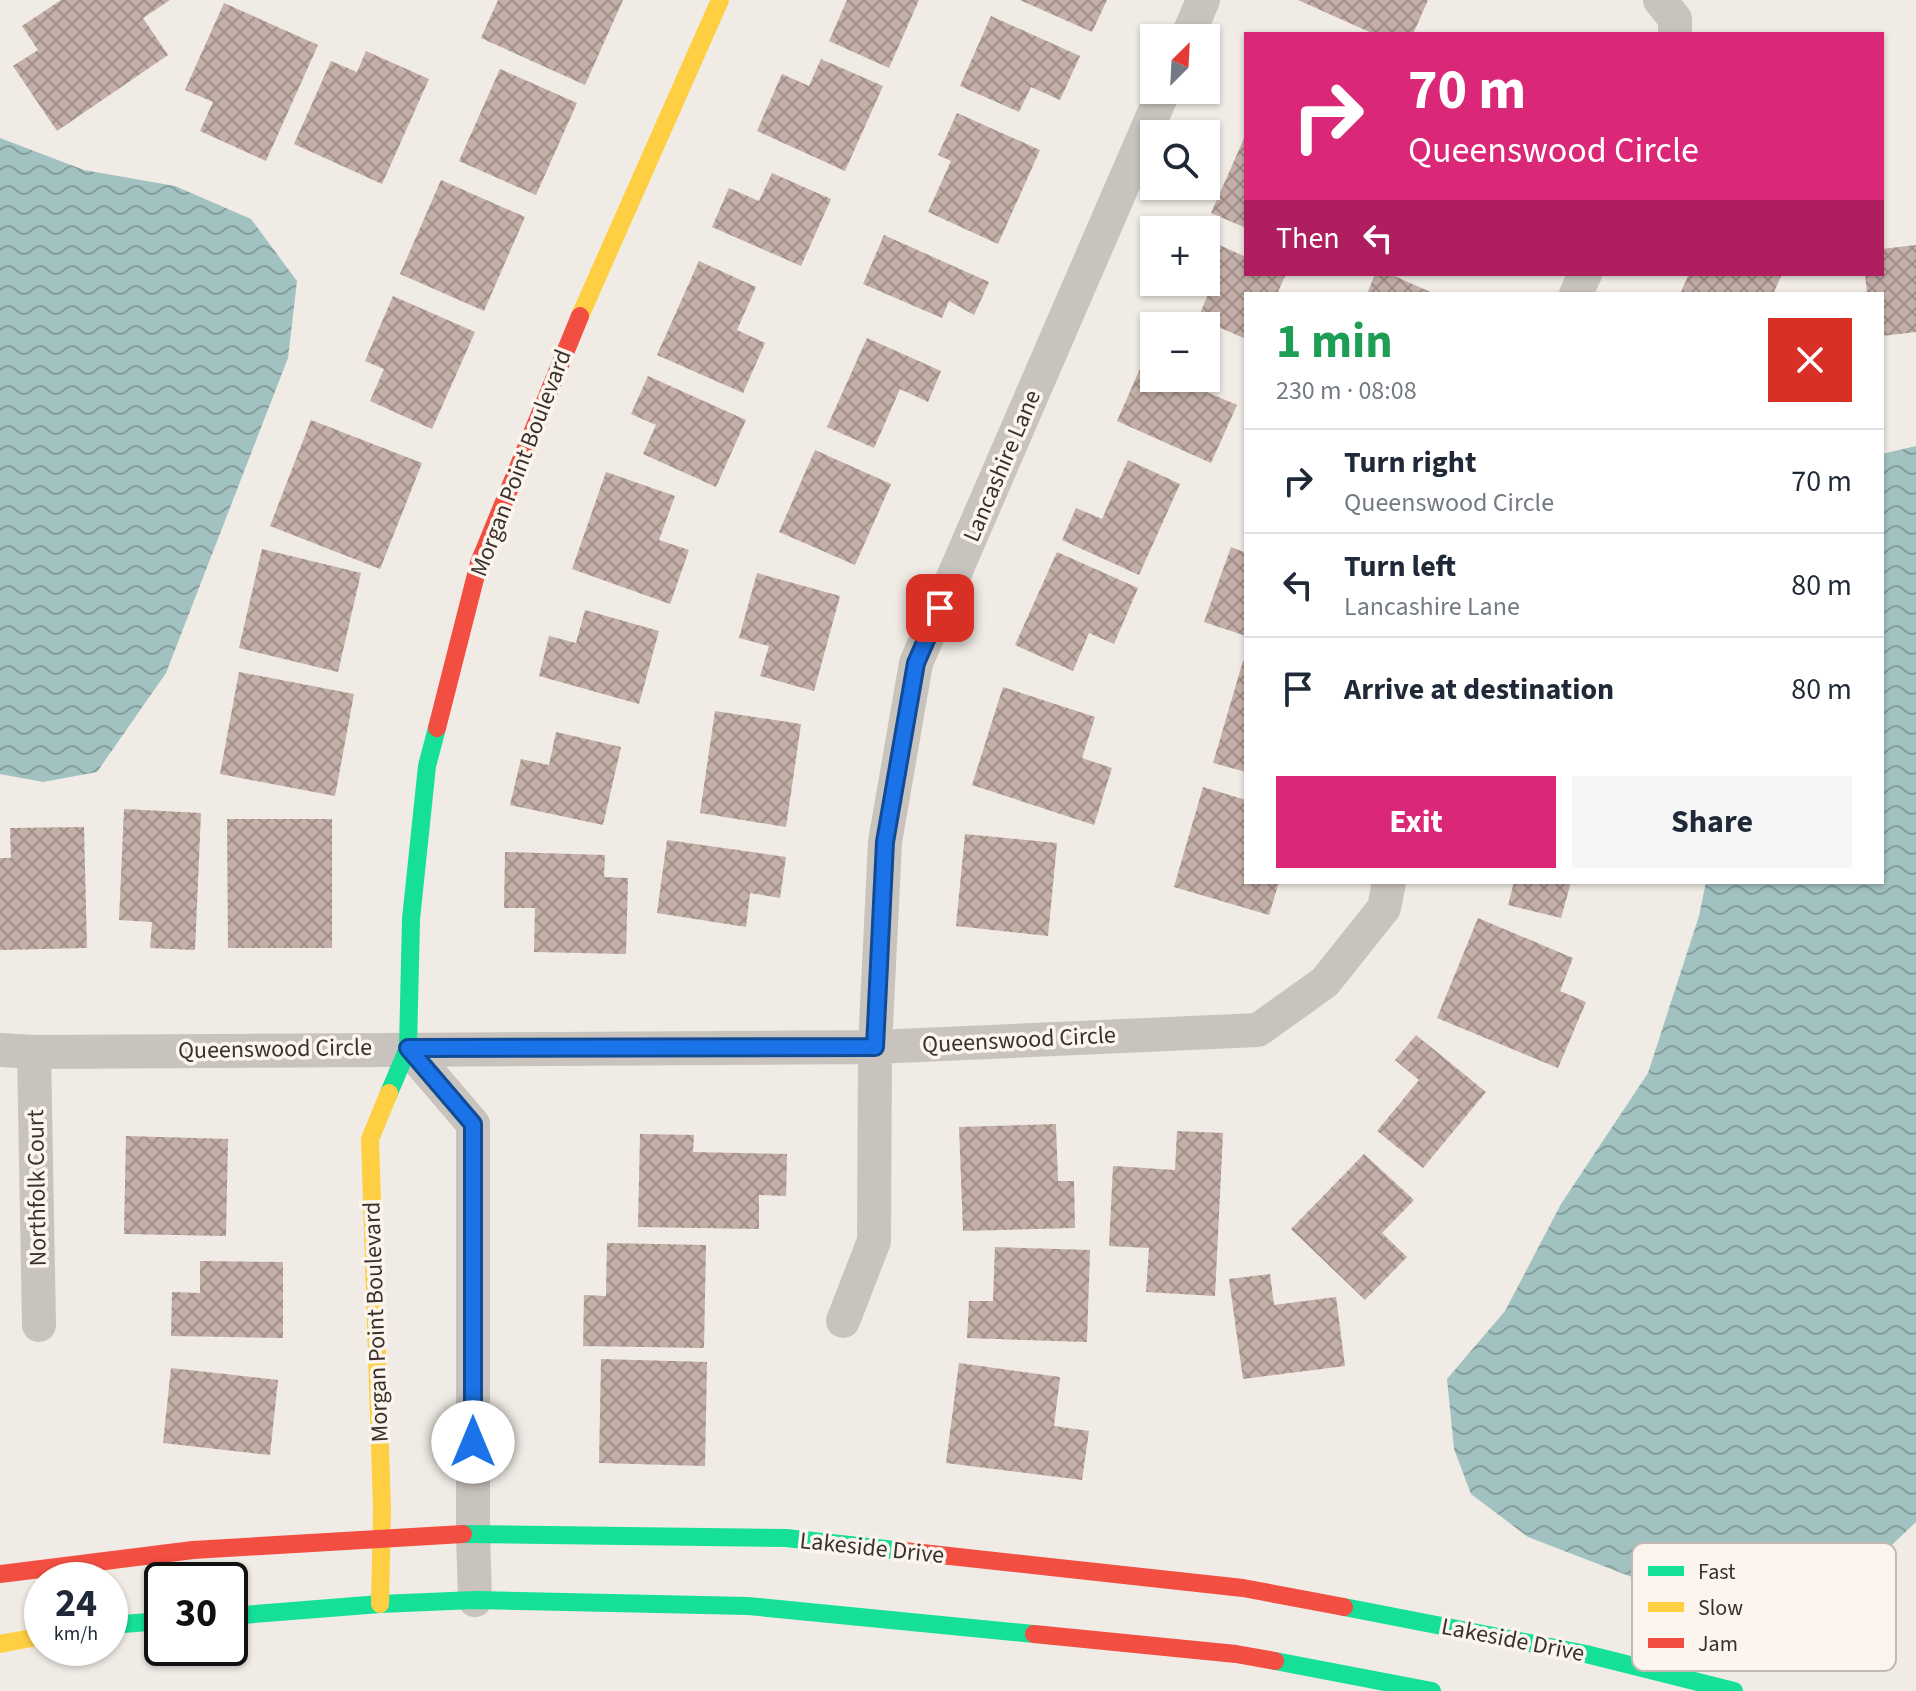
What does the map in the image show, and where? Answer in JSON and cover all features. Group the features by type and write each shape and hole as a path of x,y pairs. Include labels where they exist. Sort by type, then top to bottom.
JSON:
{"street":[{"name":"Morgan Point Boulevard","path":"380,1604 382,1538 370,1139 408,1048 411,919 427,766 479,563 603,260 720,0"},
{"path":"1193,24 1203,0"},
{"path":"1660,0 1675,19 1675,32"},
{"name":"Lancashire Lane","path":"843,1321 874,1241 875,1047 885,842 916,663 1158,104"},
{"name":"Queenswood Circle","path":"0,1050 875,1047 1258,1030 1325,982 1384,908 1389,884"},
{"path":"408,1048 473,1124 475,1600"},
{"name":"Northfolk Court","path":"34,1052 39,1325"},
{"name":"Lakeside Drive","path":"0,1574 193,1550 382,1538 473,1534 786,1538 1243,1588 1632,1666"},
{"path":"248,1615 475,1600 763,1608 1236,1654 1432,1691"},
{"path":"0,1644 24,1639"},
{"name":"Lakeside Drive","path":"1654,1671 1734,1691"}],"water":[{"path":"0,138 84,170 175,186 251,219 297,281 288,358 166,673 97,772 43,782 0,774"},
{"path":"1916,446 1916,1522 1894,1543 1632,1543 1632,1577 1528,1537 1471,1494 1454,1449 1447,1379 1505,1311 1561,1204 1648,1073 1699,916 1706,884 1884,884 1884,454"}],"building":[{"path":"61,0 170,0 143,18 168,55 57,131 13,66 38,50 22,26"},
{"path":"498,0 623,0 585,85 481,38"},
{"path":"847,0 919,0 889,68 829,41"},
{"path":"1020,0 1107,0 1092,32"},
{"path":"1298,0 1428,0 1414,32 1370,32"},
{"path":"224,3 318,45 266,161 200,131 213,102 185,90"},
{"path":"991,16 1080,56 1060,100 1031,87 1019,112 960,86"},
{"path":"366,51 429,79 382,184 294,144 331,61 357,72"},
{"path":"821,59 883,86 845,171 757,131 782,74 809,86"},
{"path":"500,69 577,103 536,195 459,161"},
{"path":"957,113 1040,150 998,244 928,212 951,161 938,155"},
{"path":"1244,139 1244,227 1211,213 1217,200 1220,200 1220,193"},
{"path":"772,173 831,199 801,266 712,227 729,188 759,201"},
{"path":"441,180 525,217 484,311 400,274"},
{"path":"884,235 989,282 974,315 949,301 942,318 863,284"},
{"path":"1220,245 1244,256 1244,276 1285,276 1278,292 1244,292 1244,338 1220,328 1220,312 1201,312 1207,296 1220,296"},
{"path":"1916,245 1916,332 1884,336 1884,292 1867,292 1865,276 1884,276 1884,249"},
{"path":"699,261 756,287 737,330 765,343 743,393 657,355"},
{"path":"1374,276 1394,276 1430,292 1368,292"},
{"path":"1688,276 1781,276 1774,292 1681,292"},
{"path":"393,296 475,332 432,429 370,401 384,369 365,361"},
{"path":"867,338 941,371 928,402 900,389 874,448 827,427"},
{"path":"1140,369 1140,392 1207,392 1237,405 1211,463 1117,421"},
{"path":"648,376 746,420 716,487 643,454 656,425 631,414"},
{"path":"311,420 422,463 380,569 270,526"},
{"path":"815,450 891,484 855,565 779,532"},
{"path":"1128,460 1180,484 1139,575 1062,540 1076,508 1102,519"},
{"path":"606,472 675,496 659,540 689,550 670,604 572,569"},
{"path":"1231,547 1244,552 1244,635 1204,622"},
{"path":"262,549 361,573 338,672 239,648"},
{"path":"1057,552 1138,588 1114,644 1089,633 1073,671 1015,645"},
{"path":"757,573 840,596 814,691 760,676 769,646 739,638"},
{"path":"585,610 659,631 639,704 539,676 549,636 576,643"},
{"path":"1243,661 1244,771 1213,763"},
{"path":"239,672 354,694 335,796 220,774"},
{"path":"1003,687 1095,717 1082,758 1112,768 1094,825 972,785"},
{"path":"715,711 801,724 786,827 700,813"},
{"path":"556,732 621,747 603,825 510,805 521,759 549,765"},
{"path":"1203,787 1244,799 1244,884 1278,884 1269,915 1174,887"},
{"path":"124,809 201,813 195,950 150,948 152,922 119,920"},
{"path":"227,819 332,819 332,948 228,948"},
{"path":"84,827 87,948 0,950 0,858 11,858 10,828"},
{"path":"965,834 1057,843 1048,936 956,926"},
{"path":"667,840 786,857 780,898 750,893 746,927 657,913"},
{"path":"505,852 605,855 604,877 628,878 626,954 534,952 535,908 504,908"},
{"path":"1513,884 1570,884 1561,918 1508,905"},
{"path":"1478,918 1573,958 1560,991 1586,1002 1558,1068 1437,1018"},
{"path":"1416,1035 1486,1092 1423,1168 1377,1131 1419,1080 1395,1060"},
{"path":"1056,1124 1058,1181 1074,1181 1075,1228 963,1231 959,1127"},
{"path":"1177,1131 1223,1133 1215,1296 1146,1292 1149,1248 1109,1246 1113,1166 1175,1170"},
{"path":"640,1134 694,1135 693,1152 787,1154 786,1196 759,1195 759,1229 638,1227"},
{"path":"126,1136 228,1139 226,1236 124,1234"},
{"path":"1364,1154 1414,1200 1382,1233 1407,1257 1365,1300 1291,1229"},
{"path":"607,1243 706,1245 704,1348 583,1346 584,1295 606,1296"},
{"path":"995,1247 1090,1250 1087,1342 967,1338 969,1301 993,1301"},
{"path":"200,1261 283,1262 283,1338 171,1336 172,1292 200,1293"},
{"path":"1270,1274 1274,1305 1336,1297 1345,1366 1243,1379 1229,1279"},
{"path":"601,1359 707,1362 705,1466 599,1463"},
{"path":"959,1363 1060,1377 1054,1426 1089,1431 1082,1480 946,1463"},
{"path":"171,1368 278,1380 270,1455 163,1443"}],"traffic: fast":[{"path":"389,1093 408,1048 411,919 427,766 437,728"},
{"path":"463,1534 786,1538 904,1551"},
{"path":"248,1615 475,1600 748,1606 1034,1634"},
{"path":"1344,1607 1632,1666"},
{"path":"128,1624 144,1622"},
{"path":"1275,1661 1432,1691"},
{"path":"1654,1671 1734,1691"}],"traffic: slow":[{"path":"580,316 720,0"},
{"path":"380,1604 382,1509 370,1139 389,1093"},
{"path":"0,1644 24,1639"}],"traffic: jam":[{"path":"437,728 479,563 580,316"},
{"path":"0,1574 193,1550 463,1534"},
{"path":"904,1551 1243,1588 1344,1607"},
{"path":"1034,1634 1236,1654 1275,1661"}],"route":[{"path":"473,1442 473,1124 408,1048 875,1047 885,842 916,663 940,608"}]}
